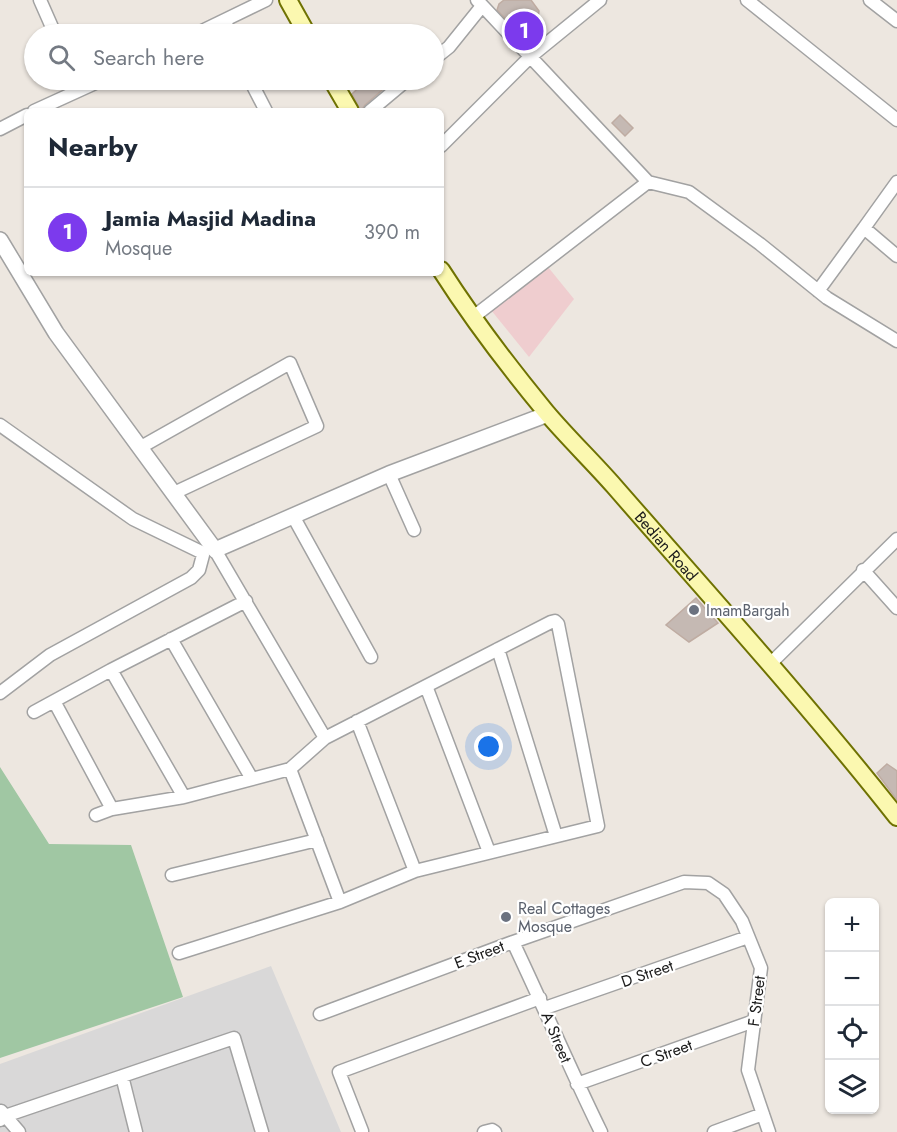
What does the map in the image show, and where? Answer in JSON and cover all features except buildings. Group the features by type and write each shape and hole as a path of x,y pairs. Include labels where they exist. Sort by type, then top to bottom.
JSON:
{"main road":[{"path":"288,0 301,24"},
{"path":"338,90 348,108"},
{"name":"Bedian Road","path":"444,275 472,318 548,414 769,665 897,817"}],"street":[{"path":"40,0 51,24"},
{"path":"218,24 266,0"},
{"path":"444,143 530,57 600,0"},
{"path":"747,0 897,120"},
{"path":"870,0 897,21"},
{"path":"444,51 480,3 648,182 689,192 818,291 897,341"},
{"path":"39,108 71,90"},
{"path":"255,90 264,108"},
{"path":"374,108 395,90"},
{"path":"0,129 24,117"},
{"path":"472,318 648,182"},
{"path":"818,291 897,182"},
{"path":"864,228 897,256"},
{"path":"0,240 56,333 215,550 325,738"},
{"path":"141,447 290,363 317,426 174,493"},
{"path":"215,550 389,474 548,414"},
{"path":"0,425 133,519 203,555 199,570 191,578 51,654 0,693"},
{"path":"389,474 414,530"},
{"path":"293,516 371,657"},
{"path":"769,665 897,539"},
{"path":"863,570 897,608"},
{"path":"34,712 111,670 246,602"},
{"path":"96,815 112,809 184,797 290,769 325,738 551,621 558,624 599,824 597,828 415,871 340,902 179,953"},
{"path":"171,639 252,779"},
{"path":"498,650 556,836"},
{"path":"111,670 184,797"},
{"path":"426,686 489,852"},
{"path":"54,702 112,809"},
{"path":"357,721 415,871"},
{"path":"290,769 340,902"},
{"path":"172,875 316,840"},
{"name":"E Street","path":"320,1014 513,942 684,882 708,883"},
{"name":"F Street","path":"708,883 724,894 742,921 760,968 748,1070 769,1132"},
{"name":"D Street","path":"362,1131 339,1072 542,1003 748,937"},
{"name":"A Street","path":"513,942 601,1132"},
{"name":"C Street","path":"577,1084 754,1021"},
{"path":"19,1132 2,1115 234,1038 262,1132"},
{"path":"122,1076 136,1132"},
{"path":"714,1132 763,1114"},
{"path":"484,1132 492,1130 495,1132"}],"shaded area":[{"path":"548,267 574,299 529,357 491,310"},
{"path":"271,966 341,1132 0,1132 0,1064"}],"green space":[{"path":"0,767 49,844 131,845 183,997 0,1058"}],"place":[{"name":"Jamia Masjid Madina","path":"524,31"},
{"name":"ImamBargah","path":"694,610"},
{"name":"Real Cottages Mosque","path":"506,917"}]}
